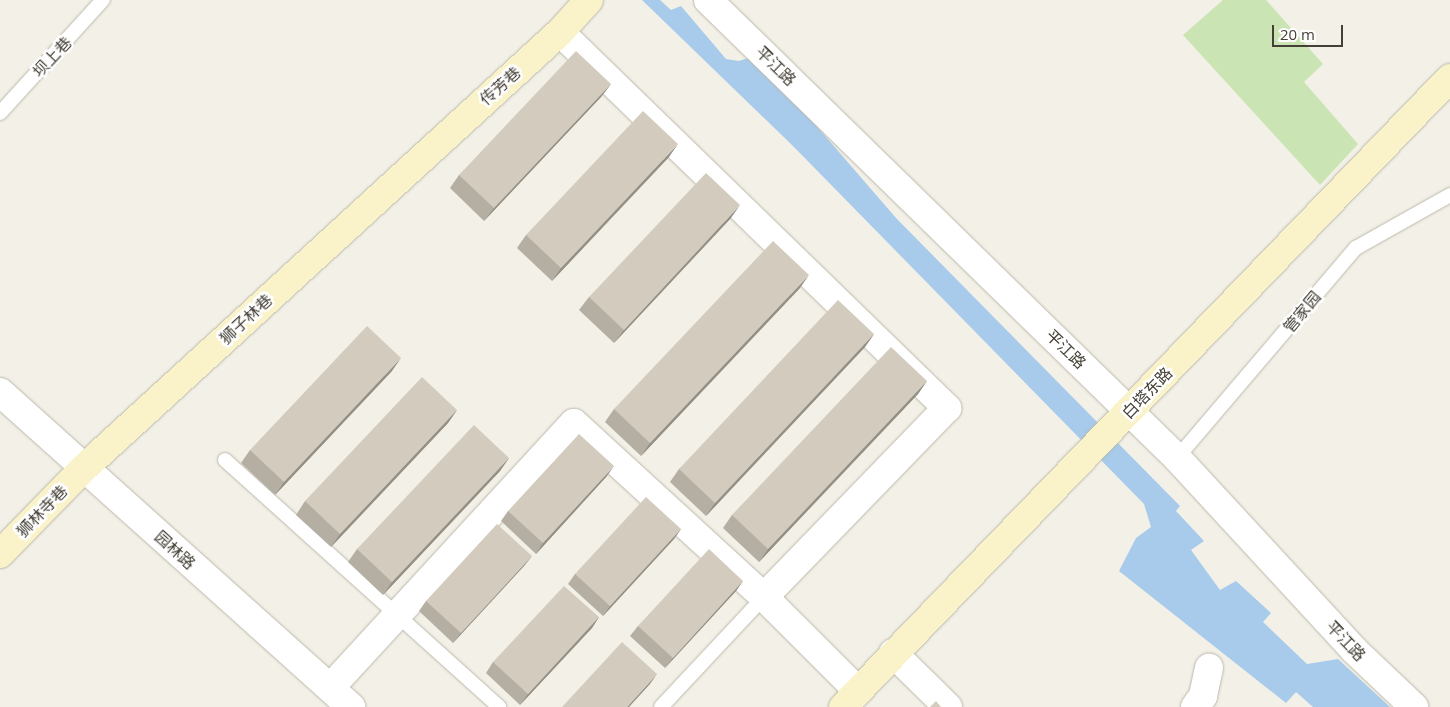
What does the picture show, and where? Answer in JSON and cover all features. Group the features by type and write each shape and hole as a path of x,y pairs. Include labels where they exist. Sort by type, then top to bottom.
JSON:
{"main road":[{"name":"传芳巷","path":"409,170 560,32 589,0"},
{"name":"白塔东路","path":"851,699 893,653 1090,452 1450,78"},
{"name":"狮子林巷","path":"84,468 409,170"},
{"name":"狮林寺巷","path":"0,554 84,468"}],"street":[{"name":"平江路","path":"708,0 1124,416 1177,458 1354,650 1414,707"},
{"path":"560,32 947,408 764,597"},
{"name":"园林路","path":"0,392 351,707"},
{"path":"330,688 574,423 764,597 851,699"},
{"path":"893,653 948,707"},
{"path":"1195,707 1203,696 1209,668"}],"lane":[{"name":"坝上巷","path":"0,113 103,0"},
{"name":"管家园","path":"1177,458 1356,248 1450,195"},
{"path":"225,460 499,707"},
{"path":"661,707 764,597"}],"green space":[{"path":"1223,0 1266,0 1323,64 1304,82 1358,144 1320,185 1183,35"}],"water":[{"path":"642,0 660,0 671,10 681,6 726,59 739,61 751,57 763,64 896,218 1180,506 1176,511 1204,541 1191,550 1220,590 1236,581 1271,613 1263,622 1307,664 1338,659 1390,707 1313,707 1296,692 1286,703 1119,571 1136,538 1151,527 1144,504 793,146"}],"building":[{"path":"576,51 611,84 494,208 459,175"},
{"path":"643,111 678,144 561,268 526,235"},
{"path":"706,173 740,205 624,330 589,297"},
{"path":"773,241 809,275 650,443 614,409"},
{"path":"838,300 874,334 715,503 679,469"},
{"path":"367,326 401,358 284,482 250,450"},
{"path":"891,347 927,381 768,549 732,515"},
{"path":"422,377 457,410 340,534 305,501"},
{"path":"474,425 509,458 392,582 357,549"},
{"path":"579,434 614,466 543,543 508,511"},
{"path":"646,497 681,529 610,606 575,574"},
{"path":"497,524 532,556 461,633 426,601"},
{"path":"709,549 743,581 673,658 638,626"},
{"path":"564,586 599,617 528,694 493,662"},
{"path":"622,642 657,674 627,707 562,707"},
{"path":"936,701 941,707 930,707"}]}
